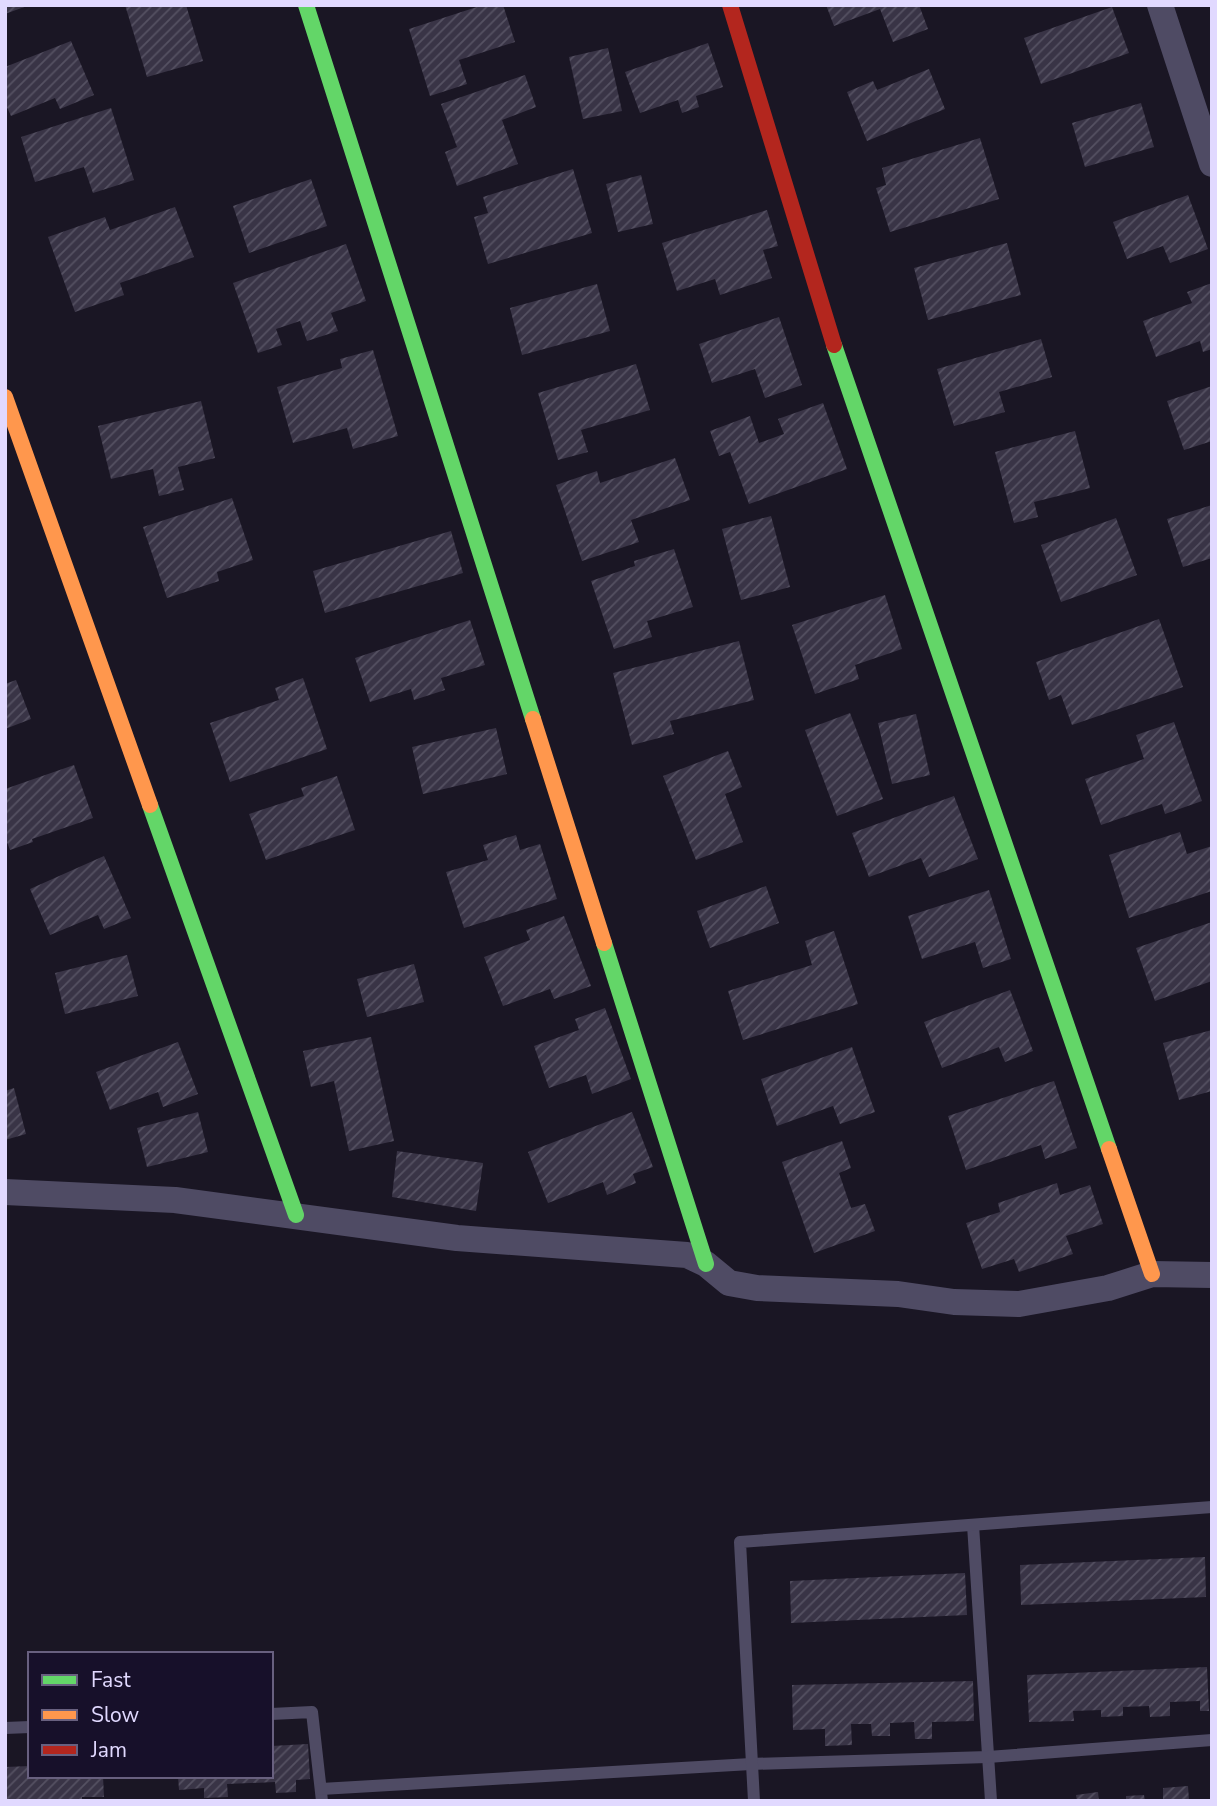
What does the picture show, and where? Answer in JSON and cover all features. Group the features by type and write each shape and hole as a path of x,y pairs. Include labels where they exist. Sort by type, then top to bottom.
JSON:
{"street":[{"path":"306,5 706,1264"},
{"path":"730,5 822,311 1152,1274"},
{"path":"1160,5 1212,164"},
{"path":"5,397 296,1215"},
{"path":"5,1192 175,1200 457,1238 687,1255 706,1264 729,1283 757,1288 1019,1304 1108,1288 1152,1274 1212,1275"}],"lane":[{"path":"754,1801 740,1542 1212,1507"},
{"path":"973,1525 991,1801"},
{"path":"273,1714 312,1712 322,1795 751,1764 988,1757 1212,1740"},
{"path":"5,1728 28,1727"}],"building":[{"path":"5,5 27,5 27,6 5,14"},
{"path":"125,5 186,5 203,61 147,77"},
{"path":"483,5 503,5 515,42 459,60 467,84 430,96 409,29"},
{"path":"826,5 919,5 928,29 893,42 880,9 834,26"},
{"path":"1112,7 1129,53 1041,84 1024,38"},
{"path":"71,41 94,95 60,109 55,98 11,116 5,103 5,67"},
{"path":"708,43 723,87 696,96 699,107 682,113 678,100 640,113 625,72"},
{"path":"608,48 622,111 583,119 569,57"},
{"path":"929,69 945,109 867,141 847,92 873,81 877,90"},
{"path":"525,75 536,107 502,120 518,164 457,186 445,152 457,147 441,104"},
{"path":"1141,103 1154,147 1085,167 1072,123"},
{"path":"111,108 134,180 93,193 84,167 35,182 21,137"},
{"path":"980,138 999,199 890,232 876,188 886,185 882,168"},
{"path":"573,169 592,233 488,264 474,217 488,213 483,197"},
{"path":"641,175 653,224 618,232 606,184"},
{"path":"311,179 327,226 249,253 233,206"},
{"path":"1188,195 1208,249 1170,263 1163,246 1127,259 1113,222"},
{"path":"175,207 194,257 120,283 124,295 75,312 48,237 105,217 110,230"},
{"path":"767,210 778,246 763,250 772,278 720,295 715,279 677,291 662,243"},
{"path":"1007,243 1021,295 928,320 914,268"},
{"path":"346,244 366,301 331,313 338,331 307,341 300,321 276,329 282,345 258,353 233,283"},
{"path":"1212,283 1212,349 1203,352 1200,341 1156,357 1143,321 1192,303 1187,292"},
{"path":"597,284 610,331 522,355 510,308"},
{"path":"779,317 802,385 765,398 755,369 712,383 699,344"},
{"path":"1041,339 1052,377 999,392 1005,412 954,426 937,369"},
{"path":"373,350 398,436 353,449 347,428 293,443 277,387 342,368 340,359"},
{"path":"636,364 650,410 581,430 588,452 558,460 538,393"},
{"path":"1212,386 1212,441 1184,450 1167,401"},
{"path":"201,401 215,458 178,467 184,490 159,496 153,469 111,479 98,426"},
{"path":"823,403 847,469 749,504 730,452 719,456 710,431 750,416 759,443 784,434 778,419"},
{"path":"1075,431 1090,488 1034,502 1038,517 1014,523 995,452"},
{"path":"675,458 690,500 631,520 639,542 582,561 556,485 597,471 600,483"},
{"path":"232,498 253,560 217,572 219,581 167,598 143,527"},
{"path":"1212,505 1212,558 1183,567 1167,519"},
{"path":"771,516 790,587 741,600 722,529"},
{"path":"1116,518 1137,575 1061,602 1041,545"},
{"path":"451,531 463,573 325,613 313,571"},
{"path":"674,549 693,607 647,621 652,637 614,649 591,581 635,566 634,561"},
{"path":"885,595 902,649 855,665 859,679 815,694 792,625"},
{"path":"1159,619 1183,687 1072,725 1061,695 1049,700 1036,662"},
{"path":"470,620 485,665 441,678 445,690 414,700 411,689 370,702 355,658"},
{"path":"739,641 754,700 670,721 674,734 632,745 613,673"},
{"path":"303,678 327,749 230,782 210,723 279,700 275,688"},
{"path":"16,680 31,719 5,729 5,684"},
{"path":"850,713 883,799 837,816 805,730"},
{"path":"916,714 930,775 892,784 878,723"},
{"path":"1174,722 1202,801 1165,814 1162,804 1101,825 1085,779 1144,759 1136,735"},
{"path":"496,728 507,774 423,794 412,747"},
{"path":"728,751 742,787 725,794 743,842 696,860 663,776"},
{"path":"74,765 93,818 32,839 33,842 10,850 5,837 5,789"},
{"path":"337,776 355,830 266,860 249,814 304,796 301,788"},
{"path":"954,796 978,859 929,877 921,858 869,877 852,833"},
{"path":"1180,832 1187,854 1212,846 1212,891 1129,918 1109,855"},
{"path":"516,835 520,850 540,844 557,899 464,928 446,872 488,860 483,845"},
{"path":"104,856 131,918 104,929 98,915 50,935 30,889"},
{"path":"766,886 779,923 710,948 697,911"},
{"path":"989,890 1011,959 983,968 975,942 922,959 908,916"},
{"path":"564,916 591,986 554,999 550,989 503,1006 484,957 530,940 526,930"},
{"path":"1212,922 1212,981 1155,1001 1136,948"},
{"path":"834,931 858,1004 743,1040 728,991 812,965 805,941"},
{"path":"127,955 138,996 65,1014 55,973"},
{"path":"414,964 424,1002 367,1017 357,979"},
{"path":"1010,990 1033,1051 1005,1062 999,1047 942,1068 924,1022"},
{"path":"605,1008 631,1079 592,1094 586,1075 549,1088 534,1046 579,1030 575,1019"},
{"path":"1212,1030 1212,1091 1179,1100 1163,1043"},
{"path":"371,1037 394,1141 349,1151 334,1081 311,1087 303,1051"},
{"path":"178,1042 198,1094 163,1107 158,1092 110,1110 96,1072"},
{"path":"852,1047 875,1112 840,1124 833,1106 777,1126 761,1079"},
{"path":"1054,1081 1077,1148 1045,1159 1041,1145 966,1170 948,1116"},
{"path":"14,1088 26,1134 5,1140 5,1091"},
{"path":"198,1112 208,1152 147,1167 137,1128"},
{"path":"632,1112 653,1167 633,1174 636,1183 607,1195 603,1182 548,1203 528,1152"},
{"path":"842,1141 851,1168 839,1173 851,1208 865,1204 875,1231 814,1253 782,1162"},
{"path":"397,1151 483,1163 476,1211 392,1197"},
{"path":"1057,1183 1060,1195 1090,1185 1103,1224 1066,1236 1073,1254 1019,1272 1014,1259 982,1269 966,1223 1000,1212 998,1203"},
{"path":"1205,1557 1206,1597 1021,1605 1020,1565"},
{"path":"965,1573 967,1615 791,1623 790,1581"},
{"path":"1207,1667 1209,1711 1200,1711 1200,1701 1170,1702 1170,1716 1150,1717 1149,1706 1123,1707 1123,1716 1101,1717 1101,1710 1073,1711 1074,1721 1029,1722 1027,1675"},
{"path":"973,1681 974,1721 932,1722 932,1739 915,1739 914,1722 890,1723 890,1736 872,1736 871,1724 851,1724 852,1745 825,1746 825,1729 793,1730 792,1685"},
{"path":"308,1744 310,1779 296,1780 296,1792 276,1793 275,1782 227,1784 228,1797 204,1798 204,1788 179,1790 178,1778 273,1778 273,1746"},
{"path":"28,1766 28,1778 103,1778 104,1797 82,1797 82,1801 5,1801 5,1767"},
{"path":"1188,1786 1189,1801 1163,1801 1163,1788"},
{"path":"1098,1792 1099,1801 1077,1801 1076,1795"},
{"path":"1144,1795 1145,1801 1126,1801 1126,1796"}],"traffic: fast":[{"path":"306,5 533,719"},
{"path":"834,345 1109,1149"},
{"path":"150,805 296,1215"},
{"path":"604,943 706,1264"}],"traffic: slow":[{"path":"5,397 150,805"},
{"path":"533,719 604,943"},
{"path":"1109,1149 1152,1274"}],"traffic: jam":[{"path":"730,5 834,345"}]}
